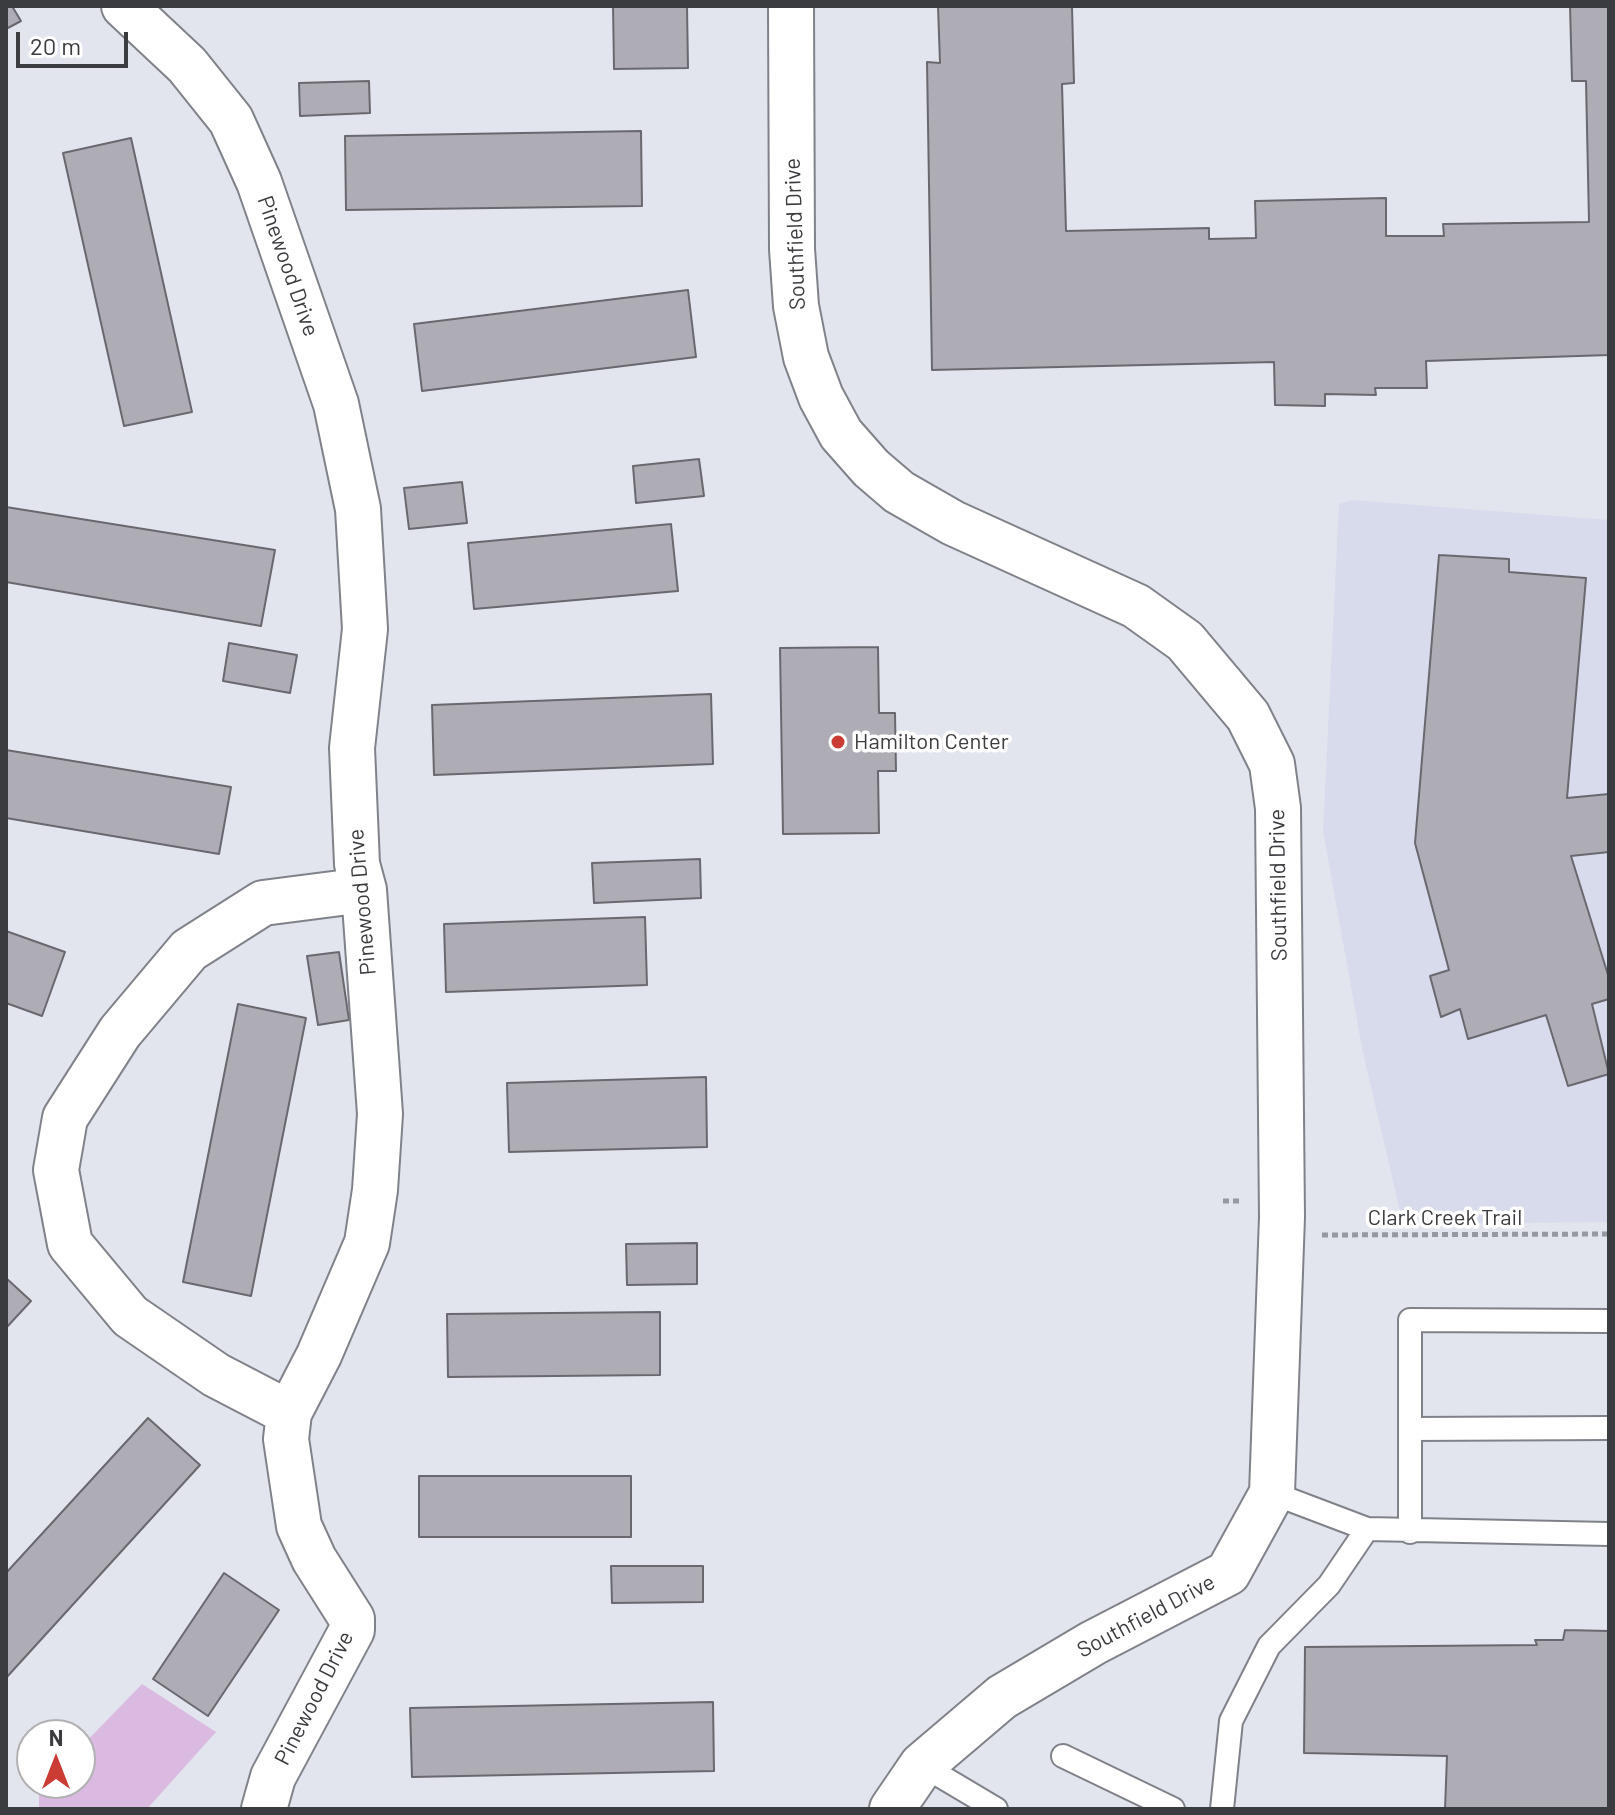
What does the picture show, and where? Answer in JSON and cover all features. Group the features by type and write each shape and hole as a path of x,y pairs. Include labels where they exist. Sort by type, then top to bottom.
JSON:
{"street":[{"name":"Pinewood Drive","path":"124,6 187,65 231,120 259,182 336,404 358,509 365,614 361,688 352,748 357,864 364,890 380,1114 375,1190 367,1243 319,1355 289,1413 288,1453 299,1526 314,1559 352,1619 352,1630 273,1777 264,1809"},
{"name":"Southfield Drive","path":"791,6 792,249 796,306 806,357 821,397 841,434 871,468 899,492 953,523 1136,606 1185,641 1248,716 1272,764 1278,808 1282,1217 1272,1493 1228,1573 1093,1643 1002,1697 922,1765 892,1809"},
{"path":"289,1413 216,1375 130,1316 70,1244 56,1170 65,1118 120,1032 189,950 263,903 364,890"}],"lane":[{"path":"1410,1532 1410,1320 1609,1321"},
{"path":"1412,1429 1609,1428"},
{"path":"1272,1493 1367,1529 1609,1534"},
{"path":"1222,1809 1231,1721 1269,1646 1329,1585 1367,1529"},
{"path":"1063,1756 1173,1809"},
{"path":"922,1765 996,1809"}],"path":[{"name":"Clark Creek Trail","path":"1316,1223 1316,1235 1609,1234"}],"shaded area":[{"path":"1352,500 1609,520 1609,1222 1403,1224 1362,1048 1323,831 1339,504"},
{"path":"142,1684 216,1732 147,1809 39,1809 39,1799 96,1799 96,1731"}],"building":[{"path":"6,6 12,6 21,21 6,29"},
{"path":"613,6 687,6 688,68 614,69"},
{"path":"938,6 1072,6 1074,83 1062,84 1066,231 1209,228 1209,239 1256,238 1255,201 1386,198 1386,236 1444,236 1443,224 1589,222 1586,81 1572,81 1570,6 1609,6 1609,355 1426,361 1427,388 1375,388 1376,395 1325,394 1325,406 1275,405 1274,362 932,370 927,62 940,63"},
{"path":"369,81 370,113 300,116 299,83"},
{"path":"641,131 642,206 346,210 345,136"},
{"path":"131,138 192,412 124,426 63,153"},
{"path":"688,290 696,357 422,391 414,324"},
{"path":"699,459 704,496 636,503 633,466"},
{"path":"462,482 467,523 409,529 404,488"},
{"path":"6,507 275,550 261,626 6,582"},
{"path":"671,524 678,591 474,609 468,543"},
{"path":"1439,555 1509,559 1509,572 1586,578 1567,798 1609,794 1609,852 1571,856 1609,978 1609,999 1592,1004 1609,1074 1568,1086 1546,1015 1468,1039 1460,1009 1441,1017 1430,976 1449,970 1415,843"},
{"path":"229,643 297,655 290,693 223,681"},
{"name":"Hamilton Center","path":"878,647 879,713 895,713 896,771 878,771 879,833 783,834 780,648"},
{"path":"711,694 713,764 434,775 432,705"},
{"path":"6,750 231,787 219,854 6,818"},
{"path":"700,859 701,898 594,903 592,863"},
{"path":"645,917 647,985 446,992 444,924"},
{"path":"6,931 65,952 42,1016 6,1003"},
{"path":"339,952 349,1020 318,1025 307,956"},
{"path":"238,1004 306,1018 251,1296 183,1282"},
{"path":"706,1077 707,1147 509,1152 507,1083"},
{"path":"697,1243 697,1284 627,1285 626,1244"},
{"path":"6,1278 31,1301 6,1328"},
{"path":"660,1312 660,1375 448,1377 447,1314"},
{"path":"148,1418 200,1465 6,1678 6,1573"},
{"path":"419,1476 631,1476 631,1537 419,1537"},
{"path":"611,1566 703,1566 703,1602 612,1603"},
{"path":"224,1573 279,1610 208,1716 153,1679"},
{"path":"1565,1630 1609,1631 1609,1809 1445,1809 1447,1756 1304,1753 1305,1647 1537,1645 1535,1640 1563,1640"},
{"path":"713,1702 714,1771 412,1777 410,1708"}],"place":[{"name":"Hamilton Center","path":"838,742"}]}
